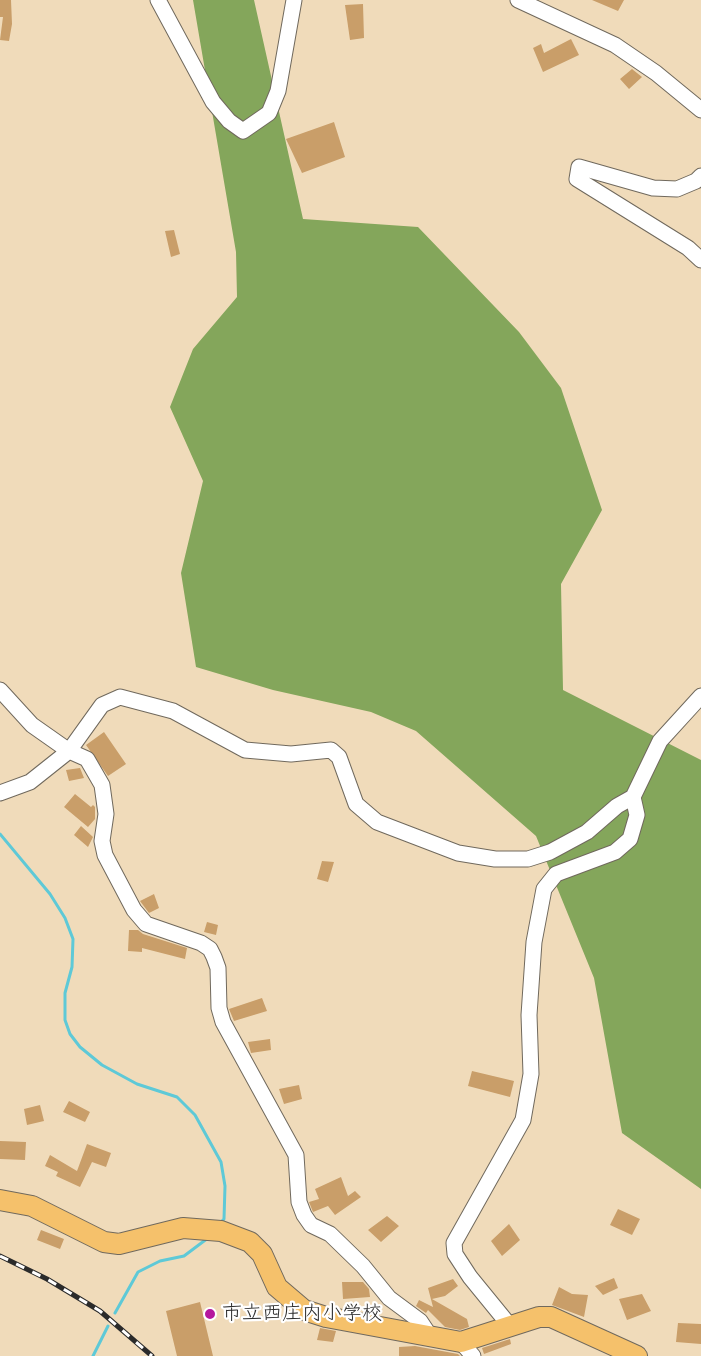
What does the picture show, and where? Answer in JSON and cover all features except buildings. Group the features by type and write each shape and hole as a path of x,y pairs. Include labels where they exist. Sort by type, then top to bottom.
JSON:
{"main road":[{"path":"0,1200 32,1206 104,1242 119,1244 183,1228 221,1231 249,1242 262,1254 277,1287 304,1310 425,1336 467,1349 510,1326 539,1317 551,1317 637,1356"}],"street":[{"path":"158,0 213,102 229,121 243,131 268,113 278,91 294,0"},
{"path":"519,0 615,45 656,73 701,110"},
{"path":"701,176 696,181 677,189 653,188 579,167 577,179 688,248 701,260"},
{"path":"0,690 32,725 69,750 87,759 102,785 106,814 102,841 105,855 134,910 147,924 192,938 210,949 214,957 218,968 219,1008 223,1022 296,1155 299,1202 304,1215 311,1225 330,1234 367,1270 389,1298 420,1321 426,1330 425,1336"},
{"path":"0,793 30,782 69,750 102,705 120,697 173,711 245,750 291,754 331,750 339,757 356,804 377,822 458,853 495,859 528,859 550,852 586,832 617,806 633,797 660,741 701,696"},
{"path":"510,1326 470,1277 455,1254 454,1243 523,1120 531,1074 529,1015 534,942 544,889 556,874 615,852 630,839 637,815 633,797"}],"green space":[{"path":"193,0 254,0 303,219 418,227 519,332 561,388 602,510 561,584 563,690 701,760 701,1189 622,1133 594,978 536,836 416,731 371,712 273,690 196,667 181,573 203,481 170,407 193,349 237,297 236,252"}],"waterway":[{"path":"0,834 50,894 65,918 73,939 72,967 65,993 65,1020 70,1034 80,1047 102,1065 137,1084 177,1097 195,1115 221,1162 225,1186 224,1219 221,1222"},
{"path":"115,1313 138,1272 160,1261 184,1256 208,1238"},
{"path":"93,1356 108,1326"}],"railway":[{"path":"0,1256 47,1279 100,1311 152,1356"}],"place":[{"name":"市立西庄内小学校","path":"210,1314"}]}
